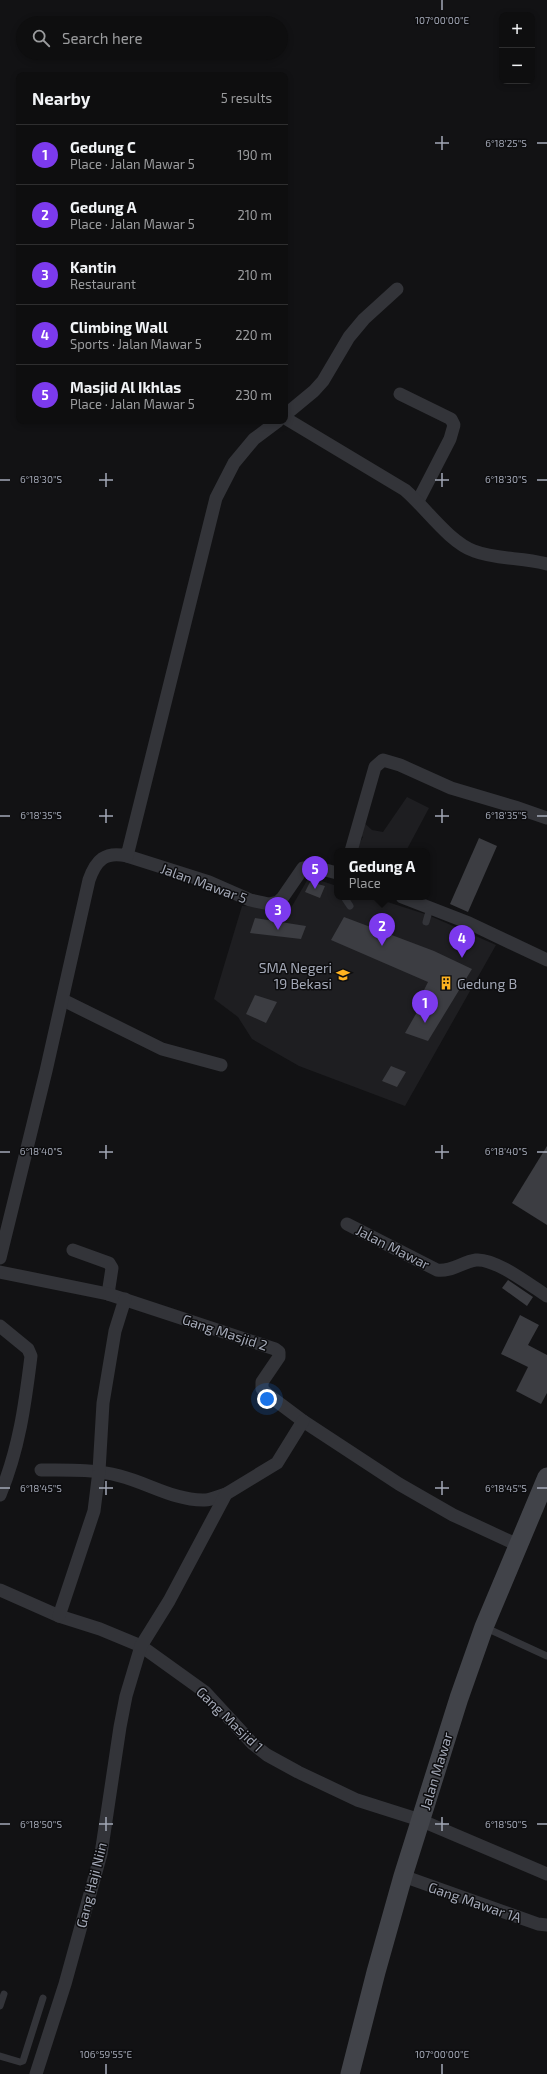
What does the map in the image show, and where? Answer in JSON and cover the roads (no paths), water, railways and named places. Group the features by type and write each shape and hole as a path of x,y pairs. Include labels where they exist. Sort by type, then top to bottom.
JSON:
{"street":[{"path":"288,413 314,391 323,381 349,337 364,319 397,289"},
{"path":"400,394 451,419 454,425 450,439 418,501"},
{"path":"288,418 383,476 418,501 443,528 473,551 492,557 515,558 547,564"},
{"path":"0,1258 63,1000 93,867 103,858 115,853 127,856 216,498 234,463 254,439 274,424"},
{"path":"352,848 375,767 382,760 400,765 451,788 547,818"},
{"name":"Jalan Mawar 5","path":"127,856 209,882 250,900 269,904 278,902 284,897 303,868 314,867 334,872"},
{"path":"410,900 469,923 547,960"},
{"path":"63,1000 162,1049 221,1065"},
{"name":"Jalan Mawar","path":"347,1224 437,1270 448,1270 463,1263 486,1260 547,1296"},
{"path":"73,1250 109,1263 112,1268 108,1294"},
{"name":"Gang Masjid 2","path":"0,1272 108,1294 275,1348 279,1352 279,1357 262,1382 262,1389 303,1421 399,1484 440,1507 518,1545"},
{"path":"59,1616 94,1511 99,1471 103,1403 115,1331 125,1299"},
{"path":"0,1326 28,1349 31,1356 23,1422 7,1478 0,1495"},
{"path":"41,1470 99,1471 122,1476 176,1496 206,1500 226,1494 277,1464 303,1421"},
{"name":"Jalan Mawar","path":"350,2074 376,1972 403,1876 459,1698 484,1627 518,1545 545,1486"},
{"name":"Gang Haji Niin","path":"36,2074 69,1969 101,1854 121,1720 141,1646 169,1601 226,1494"},
{"name":"Gang Masjid 1","path":"0,1590 59,1616 141,1646 205,1692 253,1744 267,1755 298,1772 357,1800 420,1820 547,1874"},
{"name":"Gang Mawar 1A","path":"403,1876 538,1924 547,1925"}],"lane":[{"path":"346,900 350,906"},
{"path":"426,922 430,908"},
{"path":"484,1627 547,1656"},
{"path":"0,2006 4,1994"},
{"path":"0,2057 20,2062 25,2059 43,1998"}],"place":[{"name":"Masjid Al Ikhlas","path":"315,889"},
{"name":"Kantin","path":"278,930"},
{"name":"Gedung A","path":"382,946"},
{"name":"Climbing Wall","path":"462,958"},
{"name":"SMA Negeri 19 Bekasi","path":"343,975"},
{"name":"Gedung B","path":"446,983"},
{"name":"Gedung C","path":"425,1023"}]}
